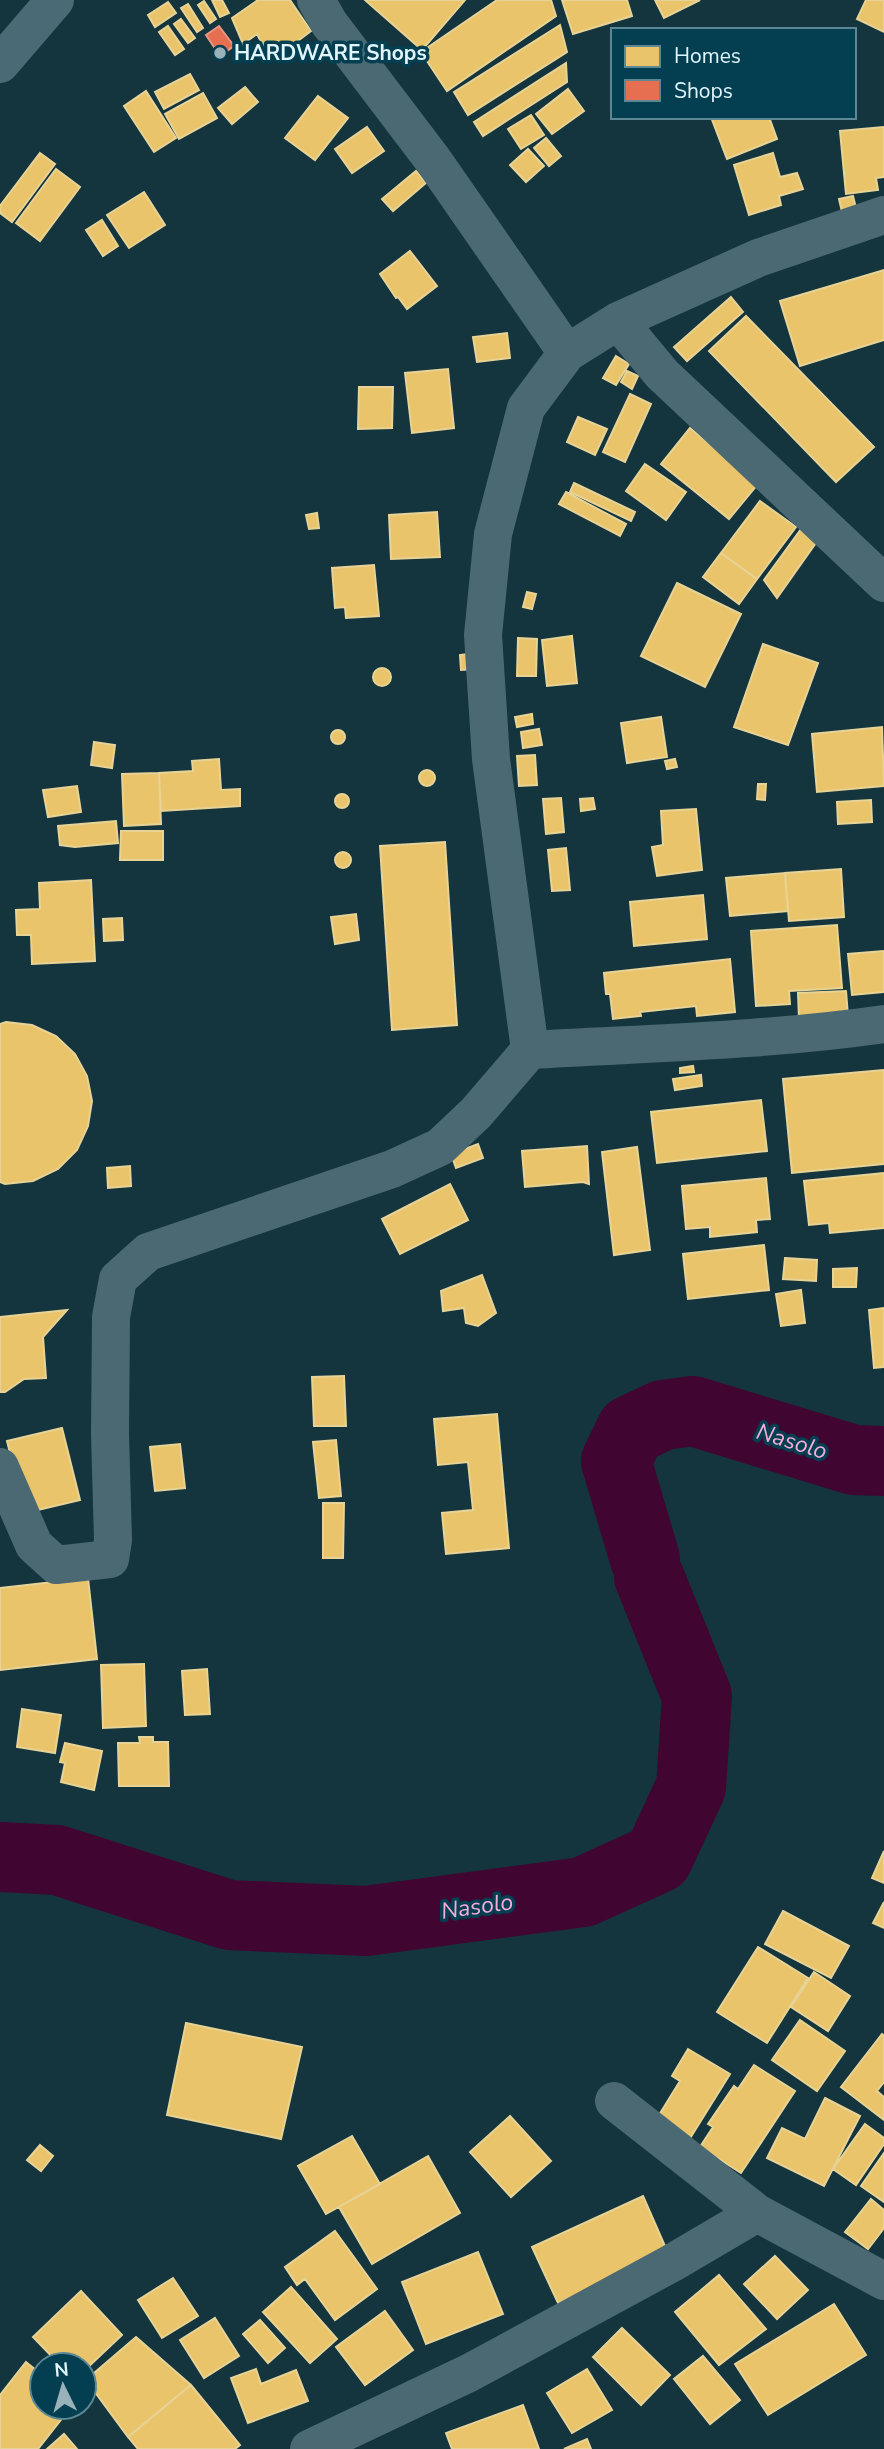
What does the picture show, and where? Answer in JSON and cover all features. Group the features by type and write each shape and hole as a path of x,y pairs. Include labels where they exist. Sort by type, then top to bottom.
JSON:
{"street":[{"path":"0,64 55,0"},
{"path":"316,0 329,23 433,160 567,353"},
{"path":"530,1050 491,759 484,635 493,534 526,408 567,353 618,321 758,258 884,215"},
{"path":"618,321 662,374 884,583"},
{"path":"0,1467 34,1545 56,1565 110,1559 113,1539 111,1317 118,1279 148,1252 392,1169 440,1147 476,1113 530,1050 719,1042 825,1033 884,1024"},
{"path":"614,2101 757,2213 884,2281"},
{"path":"310,2449 469,2373 672,2263 757,2213"}],"building: Homes":[{"path":"212,0 222,0 229,13 220,17"},
{"path":"258,0 290,0 311,31 271,61 257,34 243,44 232,18"},
{"path":"365,0 465,0 422,50"},
{"path":"497,0 551,0 556,16 447,91 421,52"},
{"path":"562,0 627,0 632,16 573,34"},
{"path":"655,0 700,0 664,18"},
{"path":"866,0 884,0 884,32 857,19"},
{"path":"204,1 216,19 210,23 198,5"},
{"path":"168,2 176,13 155,27 148,15"},
{"path":"188,4 203,28 197,32 181,8"},
{"path":"181,19 195,38 188,43 174,24"},
{"path":"560,25 567,52 468,115 454,92"},
{"path":"168,26 184,49 175,55 159,32"},
{"path":"566,63 567,82 483,136 474,122"},
{"path":"190,74 199,90 164,109 155,92"},
{"path":"245,87 258,102 232,124 218,108"},
{"path":"568,89 584,111 552,134 536,114"},
{"path":"146,91 176,138 154,152 124,106"},
{"path":"203,93 217,118 179,139 165,114"},
{"path":"318,96 348,118 315,160 285,138"},
{"path":"531,115 544,135 521,149 508,129"},
{"path":"712,119 770,119 777,139 727,159"},
{"path":"367,127 384,151 352,173 335,149"},
{"path":"884,127 884,177 876,178 878,190 846,194 840,131"},
{"path":"546,138 561,156 549,166 534,148"},
{"path":"528,149 544,166 526,182 510,165"},
{"path":"40,153 55,164 12,222 0,213 0,206"},
{"path":"773,153 780,177 797,173 803,189 779,196 781,205 749,215 734,165"},
{"path":"56,169 80,187 40,241 16,223"},
{"path":"416,171 426,183 393,211 382,199"},
{"path":"144,192 165,225 129,248 107,215"},
{"path":"853,196 856,208 842,212 839,199"},
{"path":"102,220 118,246 103,256 86,230"},
{"path":"410,251 437,286 407,309 380,274"},
{"path":"884,270 884,340 800,366 780,301"},
{"path":"731,297 743,312 687,361 674,347"},
{"path":"746,316 874,447 836,482 709,351"},
{"path":"507,333 510,358 477,362 473,337"},
{"path":"616,356 629,364 616,385 603,378"},
{"path":"448,369 454,428 412,433 405,373"},
{"path":"627,371 638,376 632,389 621,382"},
{"path":"359,387 393,387 392,428 358,429"},
{"path":"630,394 651,404 625,462 603,452"},
{"path":"578,417 607,429 595,455 567,442"},
{"path":"690,428 758,484 729,519 661,464"},
{"path":"645,464 686,492 666,520 626,491"},
{"path":"574,483 635,512 631,521 570,492"},
{"path":"566,492 626,524 620,536 559,504"},
{"path":"760,501 796,527 757,579 721,553"},
{"path":"437,512 440,557 391,559 389,515"},
{"path":"317,513 319,528 309,529 306,515"},
{"path":"801,529 818,540 777,598 764,580"},
{"path":"721,553 757,579 739,604 703,577"},
{"path":"374,565 379,616 346,618 345,607 335,608 332,568"},
{"path":"677,583 741,614 705,687 641,656"},
{"path":"527,592 536,594 532,609 523,607"},
{"path":"572,636 577,683 547,686 542,640"},
{"path":"518,638 537,639 536,676 517,676"},
{"path":"763,644 818,663 788,745 734,727"},
{"path":"475,653 476,669 461,670 460,655"},
{"path":"382,668 388,671 391,677 388,683 382,686 376,683 373,677 376,671"},
{"path":"532,714 533,724 517,727 515,717"},
{"path":"661,717 667,757 627,763 621,723"},
{"path":"882,727 884,786 817,792 812,734"},
{"path":"539,729 542,745 523,748 521,732"},
{"path":"335,730 341,730 345,737 341,744 335,744 331,740 331,734"},
{"path":"94,742 115,745 112,768 91,765"},
{"path":"535,755 537,785 519,786 517,756"},
{"path":"219,759 221,790 240,789 240,806 161,811 159,773 193,771 192,761"},
{"path":"675,759 677,767 667,769 665,761"},
{"path":"427,770 435,778 427,786 419,778"},
{"path":"159,773 161,824 124,826 122,774"},
{"path":"758,784 766,784 765,800 757,799"},
{"path":"77,786 81,812 48,817 43,790"},
{"path":"339,794 345,794 349,801 345,808 339,808 335,804 335,798"},
{"path":"561,798 564,832 546,834 543,799"},
{"path":"593,798 595,809 581,811 580,799"},
{"path":"871,800 872,822 838,824 837,802"},
{"path":"696,809 702,870 657,876 652,847 663,845 661,811"},
{"path":"116,821 118,843 75,847 60,845 58,826"},
{"path":"121,831 163,831 163,860 120,860"},
{"path":"445,842 457,1025 392,1030 380,846"},
{"path":"566,848 570,890 552,891 548,850"},
{"path":"340,852 346,852 351,860 349,866 340,868 335,863 335,857"},
{"path":"841,869 844,917 789,921 785,873"},
{"path":"785,873 788,911 730,916 726,878"},
{"path":"91,880 95,961 32,964 31,935 17,935 16,910 40,909 39,883"},
{"path":"703,895 707,939 634,946 630,902"},
{"path":"356,914 359,940 335,944 331,917"},
{"path":"122,918 123,940 104,941 103,919"},
{"path":"837,925 842,988 789,991 790,1004 756,1006 751,931"},
{"path":"884,951 884,992 852,995 848,954"},
{"path":"730,959 735,1012 697,1016 696,1006 640,1012 641,1016 613,1019 604,973"},
{"path":"846,991 848,1016 799,1019 798,993"},
{"path":"6,1022 32,1025 56,1036 75,1054 87,1076 92,1101 88,1126 77,1150 58,1169 33,1181 5,1184 0,1182 0,1024"},
{"path":"693,1066 694,1072 680,1073 680,1068"},
{"path":"884,1070 884,1164 792,1173 783,1079"},
{"path":"701,1075 702,1086 675,1090 673,1079"},
{"path":"761,1100 767,1151 657,1163 651,1112"},
{"path":"478,1144 483,1158 456,1168 451,1154"},
{"path":"587,1146 589,1184 583,1182 525,1187 522,1151"},
{"path":"637,1147 650,1250 614,1255 602,1152"},
{"path":"130,1166 131,1186 108,1188 107,1168"},
{"path":"884,1173 884,1228 830,1233 829,1223 809,1225 804,1181"},
{"path":"766,1178 770,1219 756,1220 757,1232 710,1237 710,1227 686,1229 682,1186"},
{"path":"450,1184 468,1220 400,1254 382,1219"},
{"path":"764,1245 769,1290 688,1299 683,1254"},
{"path":"785,1258 817,1260 816,1281 783,1279"},
{"path":"857,1268 856,1287 833,1287 833,1269"},
{"path":"482,1275 496,1313 478,1326 466,1323 464,1308 443,1311 441,1291"},
{"path":"801,1290 805,1323 781,1326 776,1294"},
{"path":"884,1308 884,1367 874,1368 869,1310"},
{"path":"67,1310 43,1337 46,1378 24,1379 5,1392 0,1392 0,1317"},
{"path":"344,1376 346,1426 314,1426 312,1377"},
{"path":"497,1414 509,1548 446,1554 442,1513 473,1510 468,1462 438,1465 434,1419"},
{"path":"62,1428 80,1500 25,1513 7,1441"},
{"path":"336,1440 341,1496 319,1498 313,1442"},
{"path":"180,1444 185,1488 155,1491 150,1447"},
{"path":"323,1503 344,1503 343,1558 323,1558"},
{"path":"88,1578 97,1659 0,1670 0,1588"},
{"path":"144,1664 146,1726 103,1728 101,1665"},
{"path":"207,1669 210,1714 185,1715 182,1671"},
{"path":"22,1709 61,1715 55,1753 17,1747"},
{"path":"139,1737 153,1737 153,1742 168,1742 169,1786 119,1786 118,1743 140,1743"},
{"path":"65,1743 102,1751 94,1790 61,1782 65,1763 60,1762"},
{"path":"884,1851 884,1883 872,1878"},
{"path":"884,1902 884,1928 873,1923"},
{"path":"783,1911 849,1946 831,1978 765,1944"},
{"path":"758,1947 808,1978 767,2043 717,2012"},
{"path":"814,1972 850,1996 828,2031 791,2007"},
{"path":"800,2020 845,2051 817,2091 772,2060"},
{"path":"186,2023 302,2047 281,2139 167,2115"},
{"path":"882,2034 884,2082 877,2091 884,2097 884,2120 841,2087"},
{"path":"688,2049 730,2074 689,2140 656,2120 680,2081 672,2076"},
{"path":"754,2065 795,2091 741,2173 700,2147 713,2127 708,2124 734,2086 738,2089"},
{"path":"825,2098 860,2116 824,2186 767,2158 782,2128 805,2139"},
{"path":"510,2116 551,2161 511,2197 470,2152"},
{"path":"865,2124 884,2138 884,2144 856,2185 833,2169"},
{"path":"352,2136 380,2184 326,2214 298,2166"},
{"path":"40,2145 53,2156 41,2171 27,2160"},
{"path":"884,2153 884,2202 861,2186"},
{"path":"428,2156 460,2213 372,2264 339,2207"},
{"path":"643,2196 668,2253 558,2303 532,2247"},
{"path":"871,2199 884,2210 884,2228 868,2249 845,2232"},
{"path":"335,2231 377,2289 335,2320 305,2279 297,2285 285,2267"},
{"path":"478,2252 503,2314 426,2344 402,2282"},
{"path":"775,2256 808,2290 777,2319 744,2284"},
{"path":"719,2275 766,2329 719,2365 675,2312"},
{"path":"173,2278 198,2316 162,2338 138,2300"},
{"path":"291,2287 337,2339 310,2363 263,2312"},
{"path":"81,2291 122,2335 98,2358 98,2351 46,2351 33,2337"},
{"path":"834,2304 866,2355 768,2415 735,2364"},
{"path":"385,2311 413,2350 365,2385 336,2347"},
{"path":"215,2318 239,2356 204,2378 180,2340"},
{"path":"260,2320 285,2348 268,2363 243,2334"},
{"path":"622,2328 670,2375 641,2405 593,2357"},
{"path":"136,2337 191,2385 128,2437 98,2396 98,2370"},
{"path":"703,2356 740,2400 710,2424 674,2379"},
{"path":"26,2362 28,2364 28,2421 60,2421 38,2449 0,2449 0,2395"},
{"path":"256,2369 261,2384 296,2370 308,2401 248,2423 231,2378"},
{"path":"587,2369 612,2410 572,2433 547,2393"},
{"path":"191,2385 240,2445 235,2449 138,2449 128,2437"},
{"path":"523,2405 539,2449 452,2449 446,2433"},
{"path":"64,2434 77,2449 47,2449"},
{"path":"587,2439 591,2449 564,2449"}],"building: Shops":[{"path":"219,26 234,46 220,56 206,35"}],"waterway":[{"name":"Nasolo","path":"645,1559 616,1461 631,1430 663,1415 693,1411 854,1460 884,1461"},
{"name":"Nasolo","path":"0,1857 57,1860 229,1915 366,1921 583,1892 658,1858 691,1787 697,1696 649,1577"}],"place":[{"name":"HARDWARE Shops","path":"220,53"}]}
